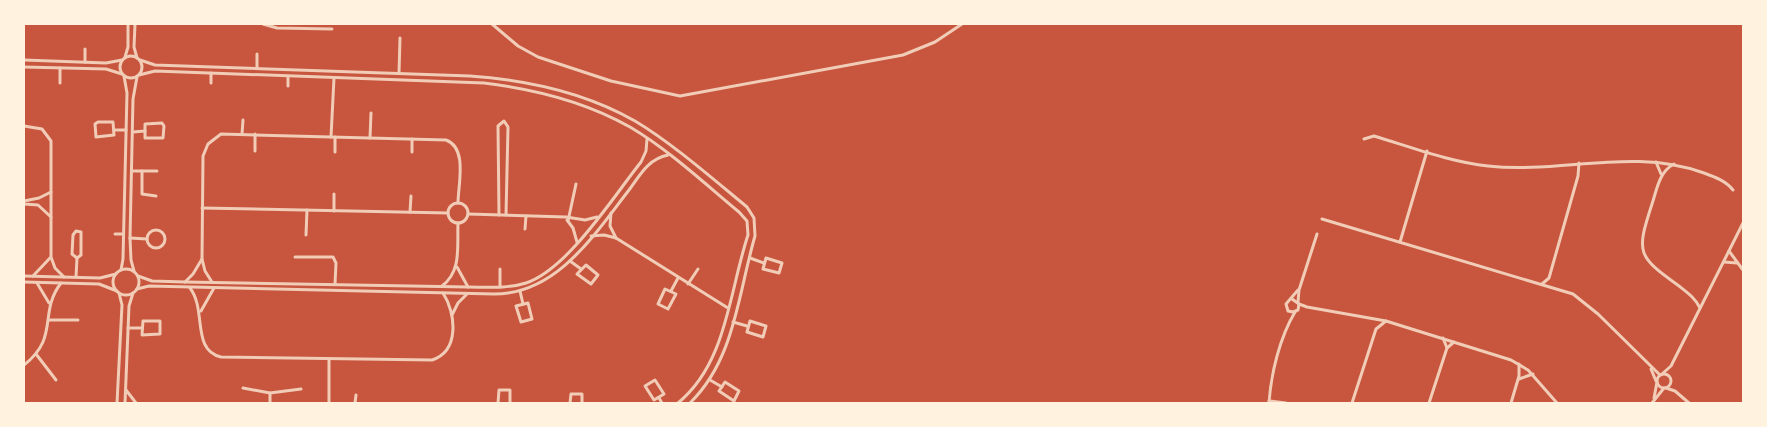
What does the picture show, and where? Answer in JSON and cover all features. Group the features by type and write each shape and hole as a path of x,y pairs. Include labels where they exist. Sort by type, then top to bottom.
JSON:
{"street":[{"path":"121,270 127,93 120,67 128,47 128,24"},
{"path":"24,282 99,284 127,295 137,289 139,284 138,276 134,271 131,260 130,238 133,93 142,68 134,47 135,24"},
{"path":"263,24 276,28 332,30"},
{"path":"492,24 518,46 538,56 611,81 684,97 902,55 927,46 962,24"},
{"path":"399,73 400,38"},
{"path":"85,49 85,62"},
{"path":"257,54 257,68"},
{"path":"24,60 106,63 130,56 155,65 488,77 538,84 581,96 634,121 659,138 749,210 755,222 756,231 750,258 727,347 710,380 690,403"},
{"path":"106,63 106,69"},
{"path":"24,67 106,69 132,78 155,71 484,83 533,91 606,115 647,138 739,212 747,221 748,235 713,356 701,378 678,403"},
{"path":"60,68 60,83"},
{"path":"211,73 211,83"},
{"path":"415,74 415,81"},
{"path":"288,76 288,86"},
{"path":"334,78 333,137 335,152"},
{"path":"370,138 371,113"},
{"path":"242,120 242,134"},
{"path":"499,215 498,126 504,121 508,127 506,215"},
{"path":"97,122 112,122 114,130 112,136 95,136 97,122"},
{"path":"161,123 164,126 162,138 146,139 145,131 146,124 161,123"},
{"path":"24,126 42,130 51,141 51,257 55,268 64,276"},
{"path":"114,130 126,130"},
{"path":"133,132 145,131"},
{"path":"255,134 255,151"},
{"path":"212,282 202,259 203,160 205,148 217,136 255,134 446,140 457,148 459,154 458,203"},
{"path":"1364,139 1374,136 1466,162 1500,167 1655,161 1674,164 1720,180 1733,190"},
{"path":"138,276 154,281 185,282 441,287 500,287 524,284 544,275 560,262 578,242 642,162 646,151 647,138"},
{"path":"412,139 412,152"},
{"path":"1400,242 1428,151"},
{"path":"137,289 154,287 500,294 520,291 548,279 570,261 612,212 646,166 656,159 668,155"},
{"path":"1655,161 1662,175"},
{"path":"642,162 646,166"},
{"path":"1542,284 1549,278 1578,176 1579,163"},
{"path":"1674,164 1662,175 1643,232 1643,253 1651,266 1693,296 1700,308"},
{"path":"132,171 157,171"},
{"path":"142,171 142,194 156,196"},
{"path":"576,184 569,219 578,242"},
{"path":"24,202 40,198 52,192"},
{"path":"334,194 334,210"},
{"path":"410,212 411,196"},
{"path":"24,202 38,205 51,217"},
{"path":"458,203 465,205 468,214 464,220 458,223 451,220 448,213 451,206 458,203"},
{"path":"202,208 448,213"},
{"path":"306,235 307,210"},
{"path":"612,212 610,226 616,238"},
{"path":"468,214 562,217 585,220 598,217"},
{"path":"525,229 526,216"},
{"path":"1322,219 1573,294 1585,302 1651,368 1667,375 1675,391"},
{"path":"458,223 457,267 468,287"},
{"path":"1654,399 1656,382 1661,374 1671,366 1743,223"},
{"path":"76,277 77,258 81,255 82,236 78,231 73,235 72,254 77,258"},
{"path":"149,232 165,233 163,247 148,247 147,239 149,232"},
{"path":"115,234 123,234"},
{"path":"1286,403 1270,402 1273,375 1288,322 1287,302 1292,299 1298,290 1317,234"},
{"path":"591,236 604,235 616,238 728,308"},
{"path":"130,238 147,239"},
{"path":"1729,251 1743,270"},
{"path":"33,276 51,257"},
{"path":"295,257 333,257 336,263 335,284"},
{"path":"750,258 764,263"},
{"path":"767,258 780,261 782,264 780,272 764,269 764,263 767,258"},
{"path":"185,282 197,269 202,259"},
{"path":"570,261 581,269"},
{"path":"1724,262 1737,264"},
{"path":"586,265 598,276 590,284 578,274 581,269 586,265"},
{"path":"441,287 457,267"},
{"path":"500,268 500,287"},
{"path":"24,276 100,278 116,274 121,270 129,269 134,271"},
{"path":"688,284 698,269"},
{"path":"116,274 113,283 122,305 116,403"},
{"path":"99,284 100,278"},
{"path":"671,291 678,278"},
{"path":"1549,278 1553,287"},
{"path":"154,281 154,287"},
{"path":"24,365 36,354 45,341 49,320 49,304 37,283"},
{"path":"49,304 61,284"},
{"path":"423,286 423,292"},
{"path":"190,288 197,300 203,344 208,351 217,356 329,359 436,359 445,352 451,343 452,315 443,293"},
{"path":"200,314 214,288"},
{"path":"665,289 671,291 676,295 667,309 658,302 665,289"},
{"path":"1288,322 1299,303 1298,290"},
{"path":"520,291 523,304"},
{"path":"125,403 129,306 133,293"},
{"path":"452,315 458,303 468,293"},
{"path":"1693,296 1706,296"},
{"path":"1292,299 1307,308"},
{"path":"523,304 528,304 532,319 521,322 516,306 523,304"},
{"path":"1287,308 1290,312 1307,308 1370,317 1443,338 1519,364 1533,374 1557,403"},
{"path":"1370,317 1376,329"},
{"path":"49,320 78,320"},
{"path":"158,320 160,323 158,336 143,336 141,328 143,321 158,320"},
{"path":"750,321 766,327 763,336 747,332 747,326 750,321"},
{"path":"1352,403 1376,329 1386,321"},
{"path":"733,322 747,326"},
{"path":"128,328 141,328"},
{"path":"1429,403 1446,348 1443,338"},
{"path":"1446,348 1454,342"},
{"path":"36,354 56,380"},
{"path":"329,359 329,403"},
{"path":"1511,403 1518,380 1519,364"},
{"path":"1652,403 1671,380 1671,366"},
{"path":"1651,368 1659,387 1675,391 1689,403"},
{"path":"1518,380 1533,374"},
{"path":"655,380 664,394 659,398 654,400 645,385 655,380"},
{"path":"710,380 722,386"},
{"path":"726,382 738,390 739,392 734,400 720,392 722,386 726,382"},
{"path":"243,388 270,393 301,389"},
{"path":"125,389 136,403"},
{"path":"498,403 499,390 510,390 510,403"},
{"path":"270,393 270,403"},
{"path":"689,393 694,399"},
{"path":"570,403 571,394 582,394 582,403"},
{"path":"356,395 356,403"},
{"path":"659,398 662,403"}]}
